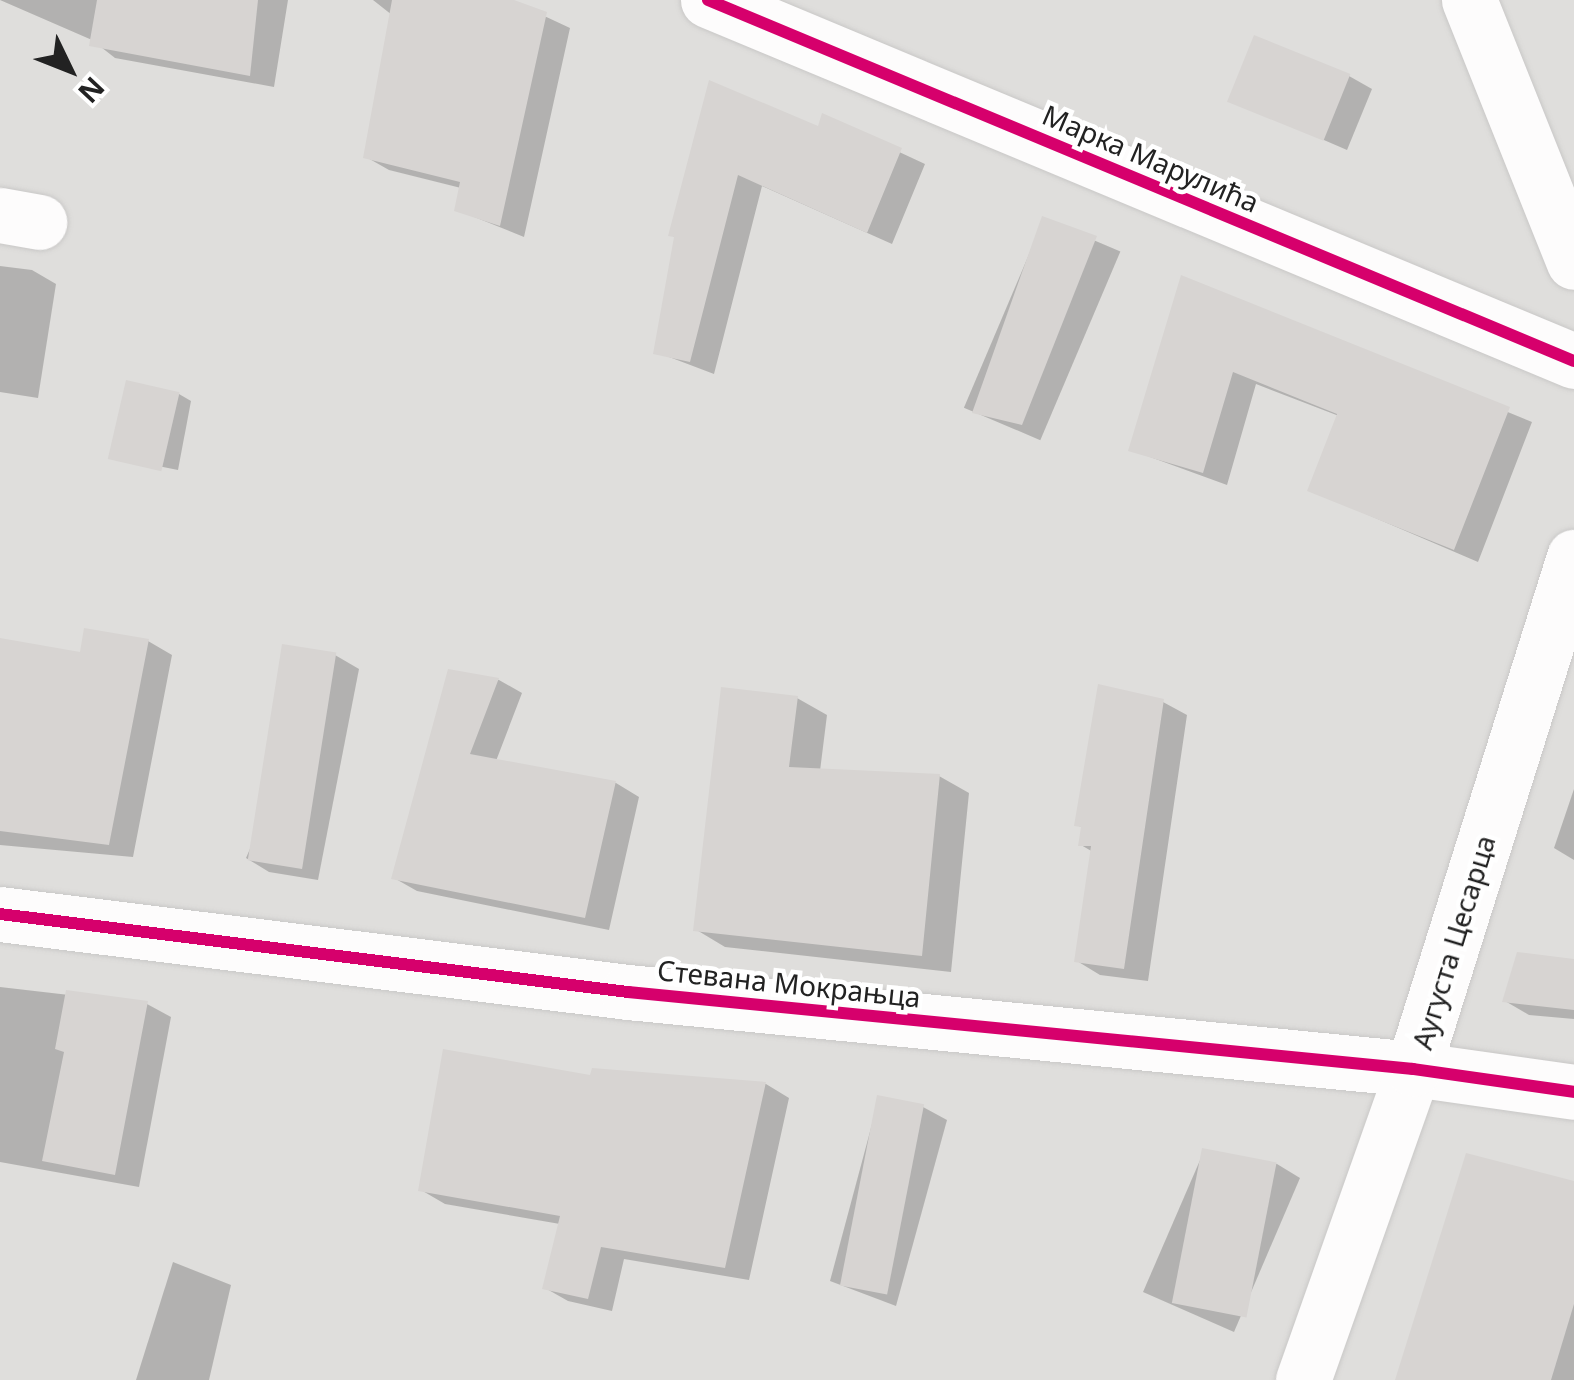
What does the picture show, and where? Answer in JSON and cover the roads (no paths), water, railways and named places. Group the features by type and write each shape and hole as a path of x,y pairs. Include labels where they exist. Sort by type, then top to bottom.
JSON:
{"street":[{"name":"Марка Марулића","path":"708,0 1574,362"},
{"path":"1469,0 1574,262"},
{"name":"Аугуста Цесарца","path":"1303,1380 1414,1069 1574,557"},
{"name":"Стевана Мокрањца","path":"0,914 628,992 1414,1069 1574,1092"}]}
